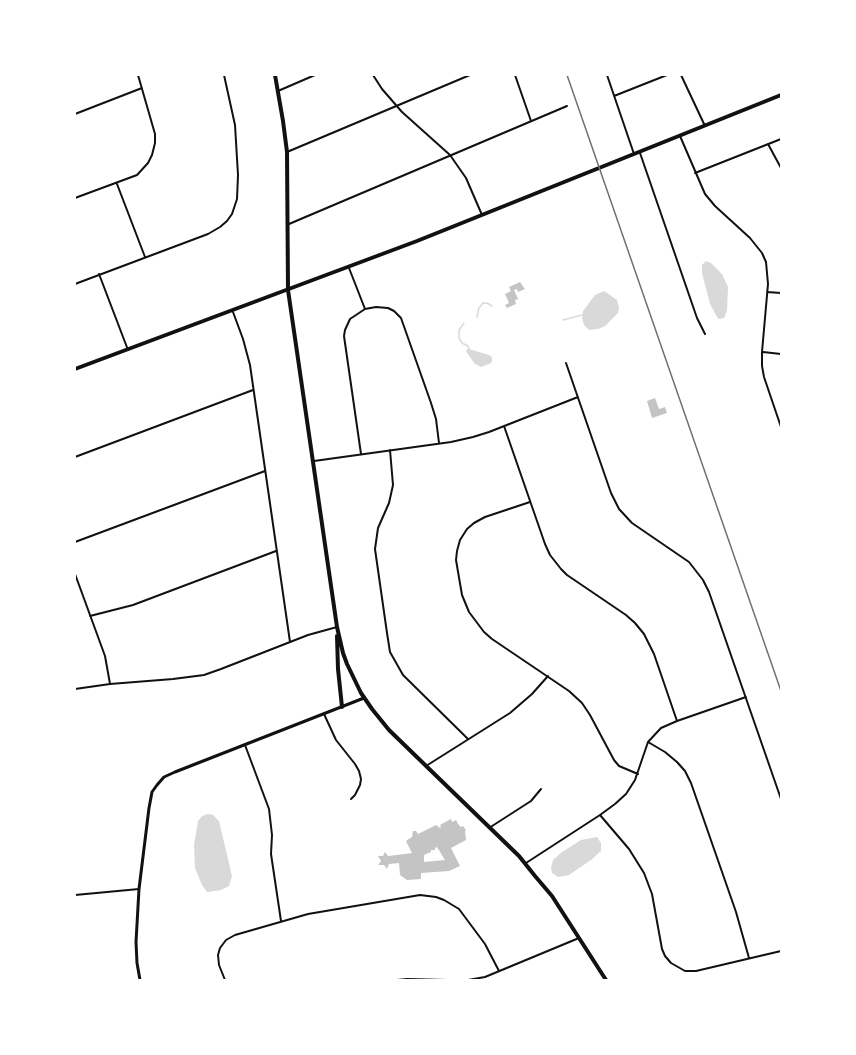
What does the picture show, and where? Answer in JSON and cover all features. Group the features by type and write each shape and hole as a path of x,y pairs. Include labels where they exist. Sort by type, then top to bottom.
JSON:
{"main road":[{"path":"275,75 286,152 288,290 337,627 347,664 364,698 389,730 525,864 552,896 606,980"},
{"path":"75,369 349,268 781,95"},
{"path":"337,627 342,706"}],"street":[{"path":"75,198 130,178 148,163 154,150 155,134 138,75"},
{"path":"75,284 208,234 227,222 237,199 237,149 235,125 224,75"},
{"path":"278,91 315,75"},
{"path":"373,75 397,106 450,155 466,178 482,215"},
{"path":"286,152 470,75"},
{"path":"514,75 531,121"},
{"path":"607,75 634,154"},
{"path":"614,96 667,75"},
{"path":"681,75 705,126"},
{"path":"75,114 142,88"},
{"path":"286,225 567,106"},
{"path":"680,136 701,188 708,199 750,238 766,262 767,292 762,366 781,427"},
{"path":"695,173 781,139"},
{"path":"768,144 781,168"},
{"path":"640,152 697,318 705,334"},
{"path":"117,183 145,257"},
{"path":"349,268 365,309"},
{"path":"99,274 128,350"},
{"path":"767,292 781,293"},
{"path":"361,454 344,336 350,319 365,309 376,307 394,311 401,318 431,403 439,443"},
{"path":"233,310 247,350 290,642"},
{"path":"762,352 781,354"},
{"path":"566,363 611,493 619,509 632,523 689,562 709,592 781,800"},
{"path":"75,457 253,390"},
{"path":"314,461 473,437 578,397"},
{"path":"504,426 550,555 577,583 626,615 644,634 654,654 677,721"},
{"path":"390,450 393,485 378,528 375,549 390,652 403,675 468,739"},
{"path":"75,542 265,471"},
{"path":"530,502 485,517 467,529 460,540 456,560 462,595 469,612 492,639 548,676 582,703 614,760 620,766 638,774"},
{"path":"90,616 133,605 276,551"},
{"path":"75,574 105,656 110,684"},
{"path":"75,689 204,675 290,642 337,627"},
{"path":"426,766 522,704 548,676"},
{"path":"525,864 615,804 626,794 638,774 648,742 661,728 746,697"},
{"path":"140,980 136,942 139,889 152,792 157,784 164,777 175,772 364,698"},
{"path":"324,714 336,740 359,771 360,785 356,795 351,799"},
{"path":"648,742 677,762 691,783 736,912 749,958"},
{"path":"245,745 269,809 272,835 271,854 281,921"},
{"path":"489,828 531,801 541,789"},
{"path":"600,814 629,849 644,873 652,894 662,949 671,963 685,970 696,971 781,951"},
{"path":"75,895 139,889"},
{"path":"225,980 218,955 226,940 234,935 327,910 420,895 436,897 451,903 464,914 499,971"},
{"path":"457,980 485,977 579,938"},
{"path":"397,980 447,980"}],"shaded area":[{"path":"706,261 722,274 728,287 727,311 724,318 717,317 710,304 702,273 702,265"},
{"path":"604,291 617,300 618,313 605,326 589,330 584,325 583,311 595,295"},
{"path":"466,350 489,355 492,357 492,362 481,367 475,364 467,353"},
{"path":"213,815 219,821 232,876 229,886 207,892 195,868 194,845 198,821 202,816"},
{"path":"597,837 601,843 601,851 591,860 569,875 558,877 552,873 553,860 562,852 581,840"}],"building":[{"path":"520,282 525,289 518,292 517,289 514,290 518,299 515,300 516,304 507,308 505,305 509,303 505,294 511,291 509,287"},
{"path":"655,398 659,409 665,407 667,413 652,418 647,401"},
{"path":"451,819 452,822 456,820 466,830 466,840 451,848 460,866 449,871 421,873 421,879 407,880 400,875 399,863 389,864 387,869 384,865 378,865 381,861 378,856 383,856 385,852 388,856 412,853 406,841 412,837 413,831 418,834 436,825 440,828 440,825","holes":["437,847 445,860 424,862 424,855"]}],"waterway":[{"path":"477,317 483,303 492,306"},
{"path":"563,320 582,315"},
{"path":"464,323 459,330 459,338 469,349"}],"railway":[{"path":"567,75 781,691"}]}
